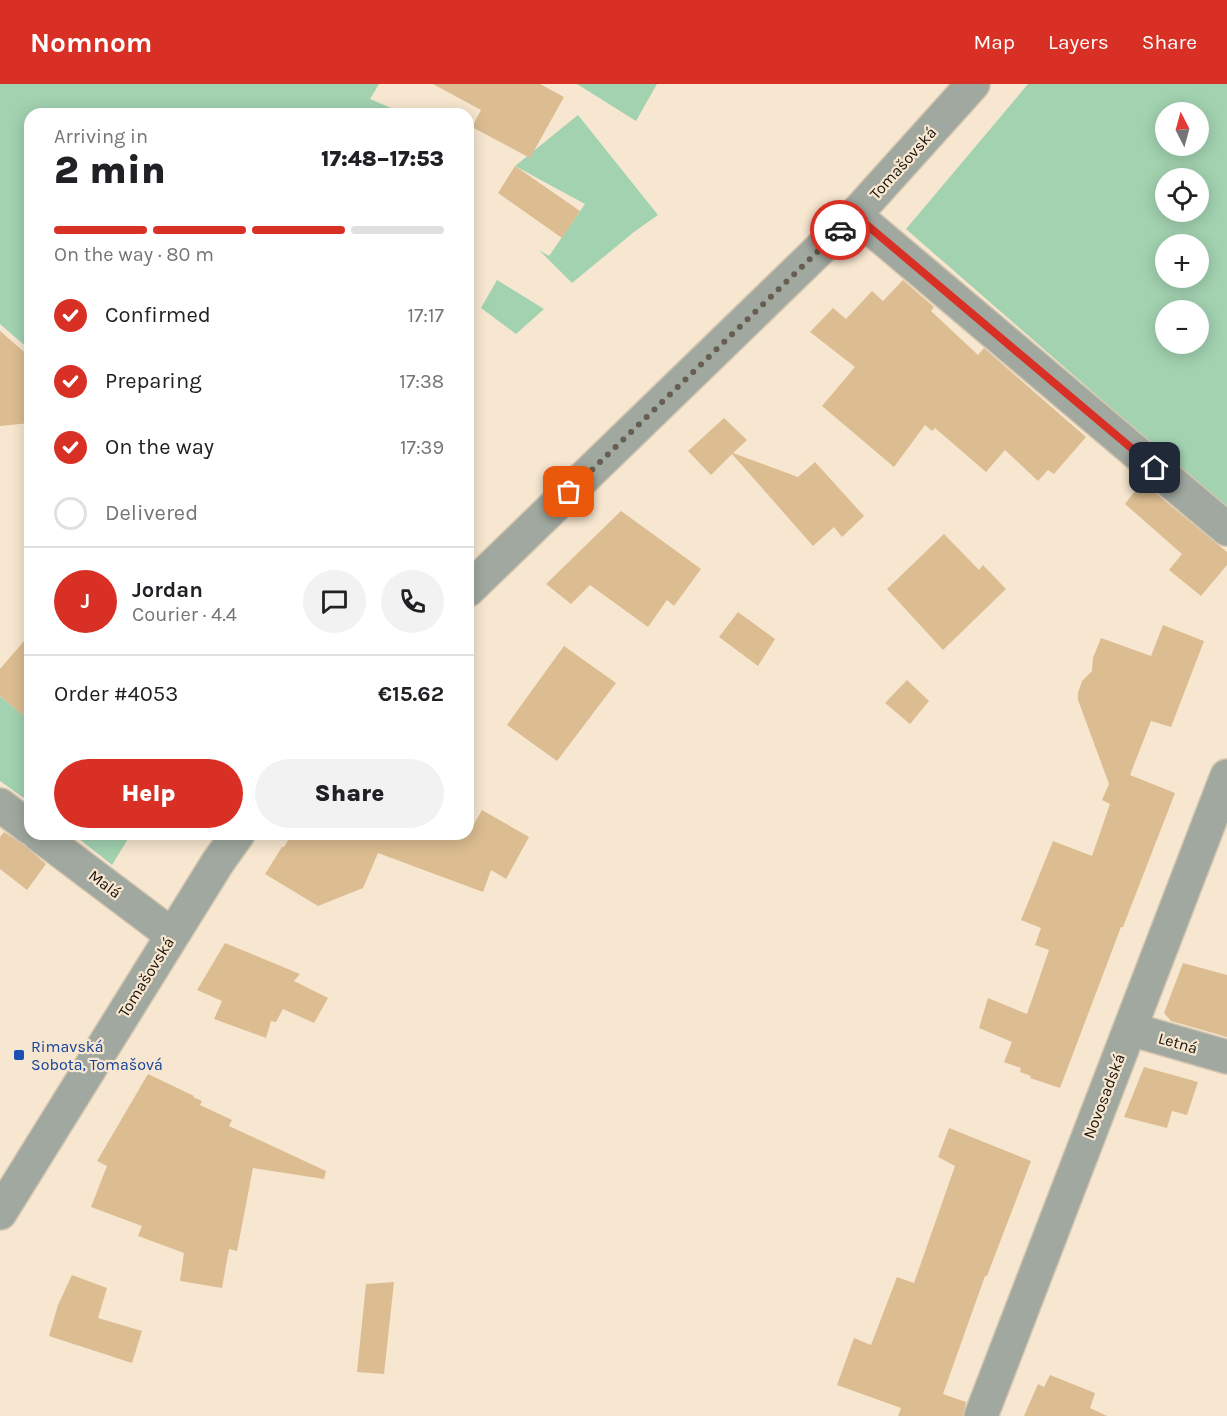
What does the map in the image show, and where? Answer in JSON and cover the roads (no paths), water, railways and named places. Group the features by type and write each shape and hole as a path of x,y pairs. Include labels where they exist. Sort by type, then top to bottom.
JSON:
{"street":[{"name":"Tomašovská","path":"474,584 855,215 974,84"},
{"path":"855,215 1227,529"},
{"name":"Novosadská","path":"981,1416 1227,776"},
{"path":"0,805 24,823"},
{"name":"Malá","path":"46,840 172,935"},
{"name":"Tomašovská","path":"0,1213 172,935 234,840"},
{"name":"Letná","path":"1130,1029 1227,1057"}],"place":[{"name":"Rimavská Sobota, Tomašová","path":"19,1055"}]}
